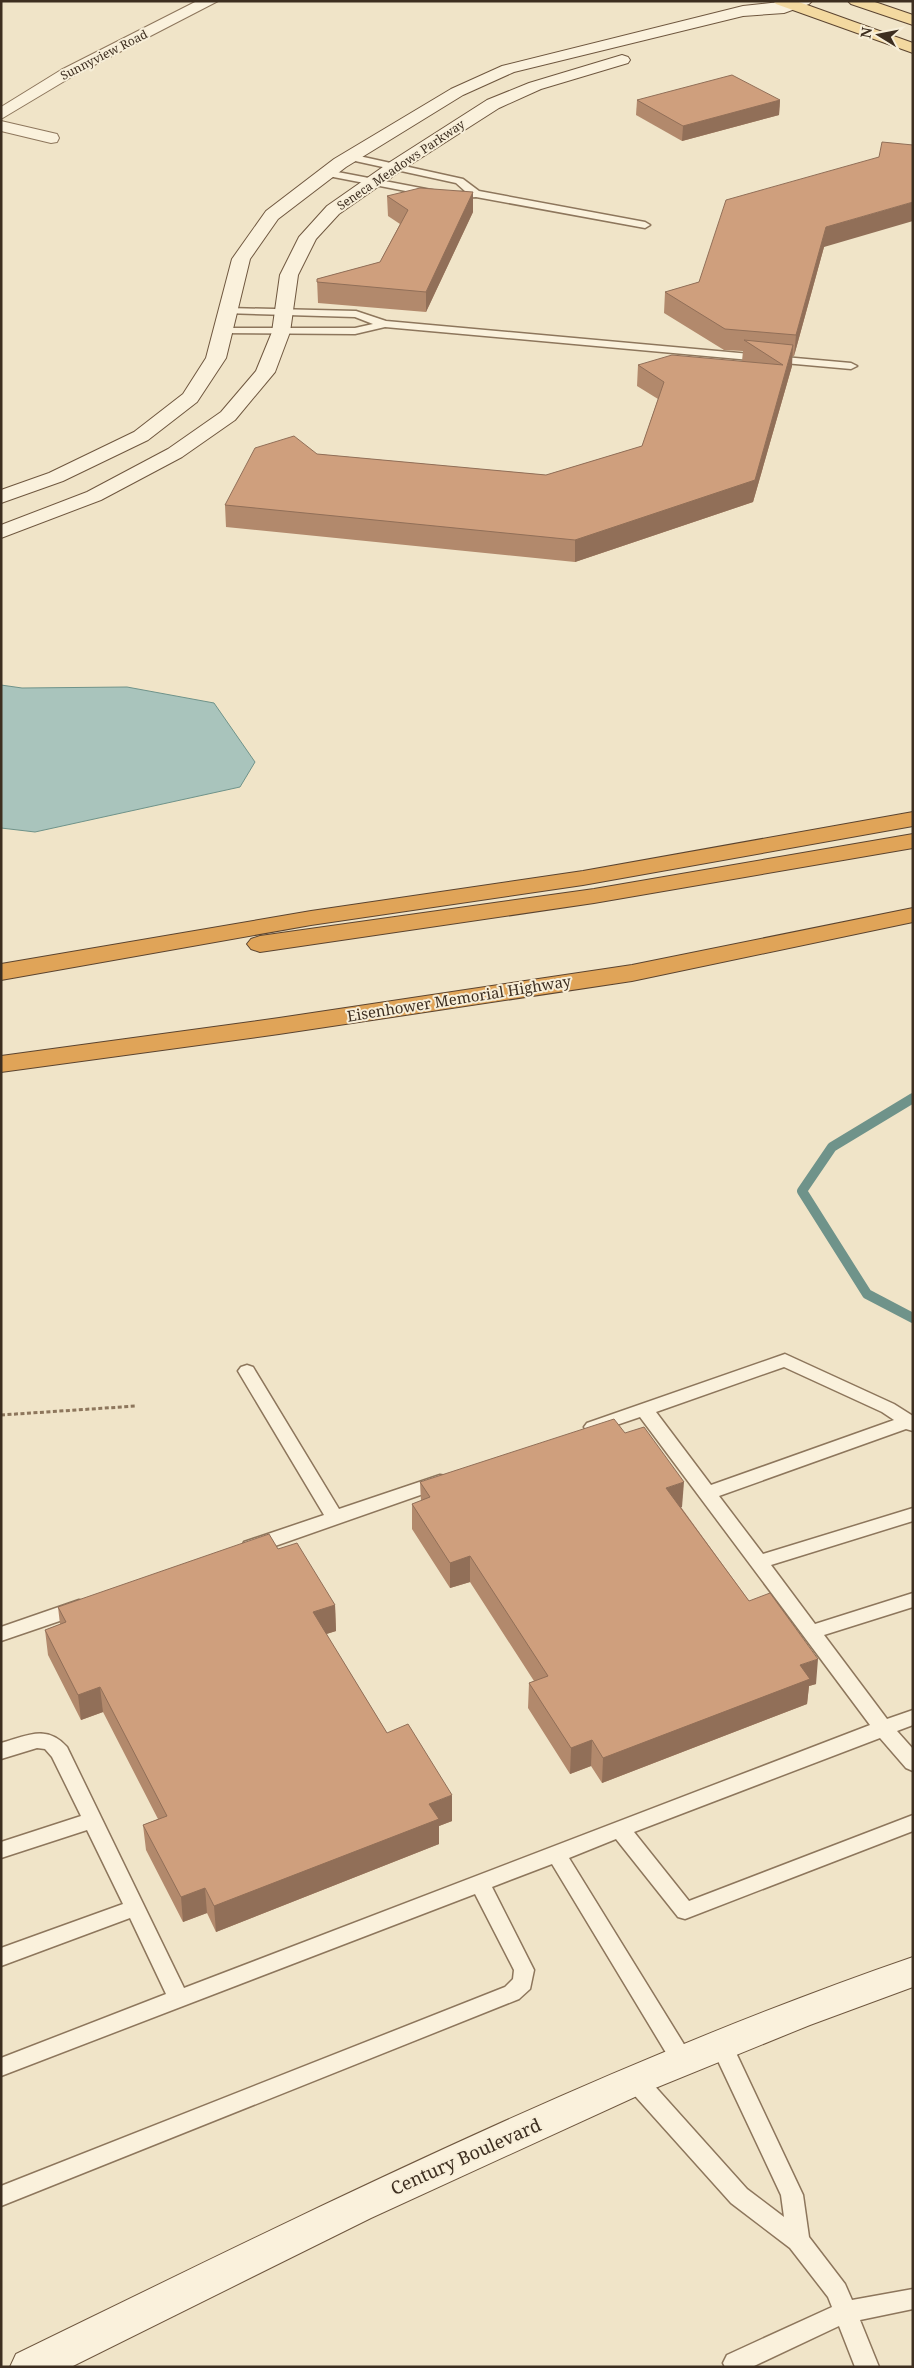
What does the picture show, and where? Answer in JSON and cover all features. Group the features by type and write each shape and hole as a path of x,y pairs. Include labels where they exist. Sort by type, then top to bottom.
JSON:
{"highway":[{"path":"1,972 312,918 583,878 913,819"},
{"path":"1,976 328,936 594,896 913,841"},
{"name":"Eisenhower Memorial Highway","path":"1,1064 279,1026 632,972 913,915"},
{"path":"632,972 913,934"}],"main road":[{"path":"856,1 913,20"},
{"path":"790,4 859,15 913,35"},
{"path":"790,4 913,48"}],"street":[{"name":"Sunnyview Road","path":"1,114 67,73 210,1"},
{"path":"755,27 781,19 790,4"},
{"path":"1,497 56,477 141,436 190,398 216,358 241,259 272,215 350,156 457,92 508,70 743,11 790,4"},
{"name":"Seneca Meadows Parkway","path":"1,532 94,496 175,453 228,416 265,372 281,332 289,275 308,237 334,210 396,166 493,104 544,83 593,67 638,56"},
{"path":"1,126 51,138"},
{"name":"Century Boulevard","path":"30,2367 358,2206 635,2080 797,2014 913,1972"}],"lane":[{"path":"350,156 459,181 476,194"},
{"path":"327,173 447,196 476,194 645,225"},
{"path":"228,311 356,314 385,324 851,366"},
{"path":"223,331 354,331 385,324"},
{"path":"579,1432 785,1360 888,1408 911,1423"},
{"path":"247,1371 335,1518"},
{"path":"644,1409 883,1728 913,1762"},
{"path":"707,1493 911,1423"},
{"path":"233,1553 457,1475"},
{"path":"759,1562 913,1514"},
{"path":"811,1632 913,1600"},
{"path":"1,1634 94,1602"},
{"path":"1,2067 913,1717"},
{"path":"1,1751 37,1740 51,1742 60,1752 179,1998"},
{"path":"1,1850 93,1820"},
{"path":"620,1829 685,1911 913,1823"},
{"path":"556,1854 682,2060"},
{"path":"1,2196 512,1992 523,1983 524,1970 480,1883"},
{"path":"1,1957 135,1908"},
{"path":"722,2046 792,2195 798,2241"},
{"path":"635,2080 739,2196 798,2241 837,2290 868,2367"},
{"path":"735,2363 846,2312 913,2299"}],"path":[{"path":"1,1415 136,1406"}],"water":[{"path":"1,685 22,688 127,687 214,703 255,762 240,787 35,832 1,828"}],"building":[{"path":"732,75 780,100 683,126 637,100"},
{"path":"882,142 913,145 913,202 826,227 796,335 725,329 665,292 699,282 726,200 879,157"},
{"path":"420,188 473,192 426,292 317,282 317,279 380,262 408,210 387,196"},
{"path":"744,340 793,345 755,480 575,540 225,505 255,448 294,436 317,454 546,475 642,446 664,382 638,365 672,355 783,365"},
{"path":"614,1419 625,1433 644,1427 684,1482 666,1488 749,1601 770,1593 818,1659 800,1665 810,1679 603,1758 592,1740 571,1748 529,1683 548,1676 470,1556 450,1563 412,1504 430,1497 420,1482"},
{"path":"269,1534 278,1549 297,1543 335,1605 313,1612 387,1733 408,1724 452,1795 429,1804 439,1819 214,1906 205,1888 181,1897 143,1825 167,1816 100,1687 78,1695 45,1630 66,1622 58,1607"}],"waterway":[{"path":"913,1098 832,1147 802,1191 867,1294 913,1318"}]}
